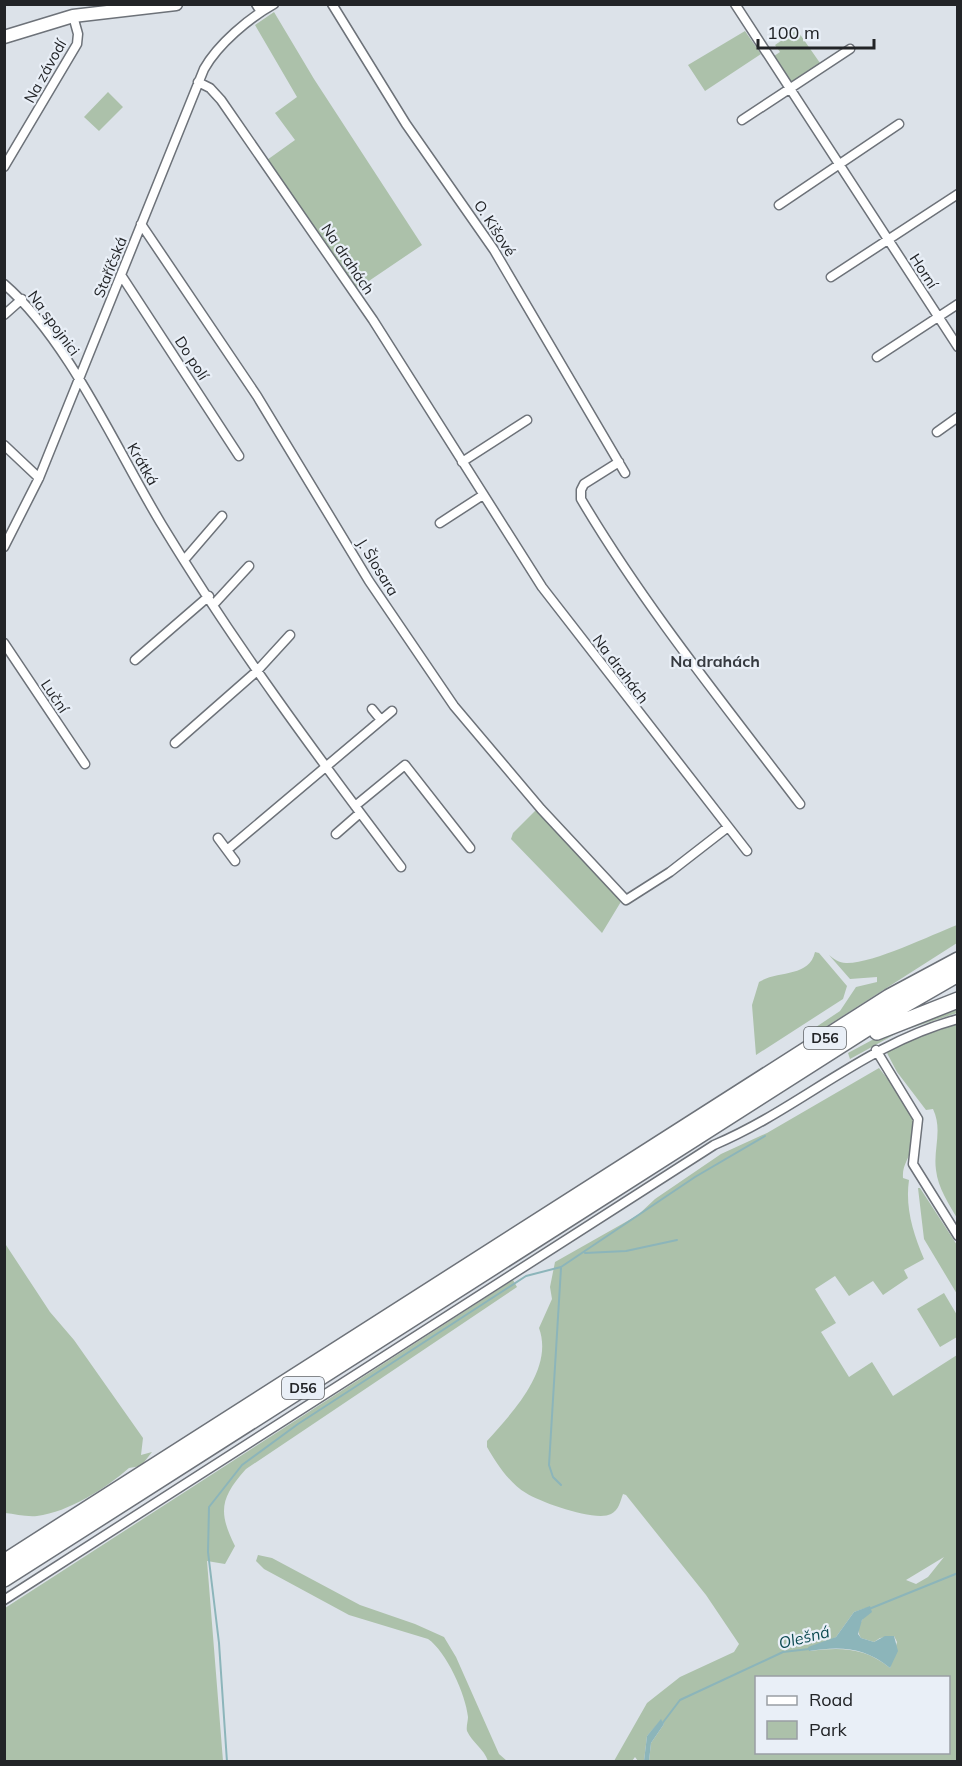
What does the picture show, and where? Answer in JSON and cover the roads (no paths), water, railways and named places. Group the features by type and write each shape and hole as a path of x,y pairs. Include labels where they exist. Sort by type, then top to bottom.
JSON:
{"highway":[{"name":"D56","path":"4,1562 889,998 957,960"},
{"name":"D56","path":"4,1579 899,1008 957,974"},
{"path":"794,1075 895,1023 957,1000"}],"street":[{"path":"4,37 73,16 148,5 176,4"},
{"name":"Staříčská","path":"4,547 39,478 198,82 212,56 258,8 274,4"},
{"name":"O. Kišové","path":"332,4 406,124 494,250 626,472"},
{"name":"Horní","path":"735,4 957,347"},
{"name":"Na závodí","path":"4,167 77,44 78,34 73,16"},
{"path":"742,120 850,49"},
{"name":"Na drahách","path":"198,82 210,88 221,100 373,320 542,588 747,851"},
{"path":"779,205 899,124"},
{"path":"831,277 957,194"},
{"name":"J. Šlosara","path":"141,224 257,396 369,581 454,706 541,809 626,900 670,872 728,827"},
{"name":"Do polí","path":"121,275 239,456"},
{"name":"Na spojnici","path":"4,284 22,299 79,381"},
{"path":"4,315 22,299"},
{"path":"877,357 957,304"},
{"name":"Krátká","path":"79,381 163,527 257,671 400,867"},
{"path":"937,432 957,417"},
{"path":"462,462 527,420"},
{"path":"4,445 39,478"},
{"path":"619,462 584,484 580,490 581,499 622,566 800,804"},
{"path":"440,523 483,495"},
{"path":"185,559 222,516"},
{"path":"214,604 249,566"},
{"path":"135,660 209,596"},
{"path":"175,743 257,671 290,635"},
{"name":"Luční","path":"4,643 85,764"},
{"path":"372,709 381,720"},
{"path":"227,850 392,711"},
{"path":"336,834 357,810 405,765 409,767 470,848"},
{"path":"218,838 235,861"},
{"path":"4,1600 714,1145 746,1131 876,1050 912,1034 957,1019"},
{"path":"876,1050 918,1119 913,1164 957,1236"}],"water":[{"path":"870,1606 872,1612 862,1620 858,1634 861,1638 874,1642 885,1636 894,1636 898,1651 890,1668 862,1652 842,1649 809,1651 808,1647 836,1637 854,1612"},
{"path":"661,1719 664,1724 651,1743 649,1761 644,1761 647,1736"}],"waterway":[{"path":"227,1762 219,1643 208,1552 209,1507 242,1465 298,1424 526,1276 561,1267 695,1177 765,1136"},
{"path":"585,1253 626,1251 677,1240"},
{"path":"561,1268 549,1465 553,1477 561,1485"},
{"name":"Olešná","path":"869,1609 958,1573"},
{"name":"Olešná","path":"661,1725 680,1700 783,1652 809,1649"}],"district":[{"name":"Na drahách","path":"715,661"}]}
